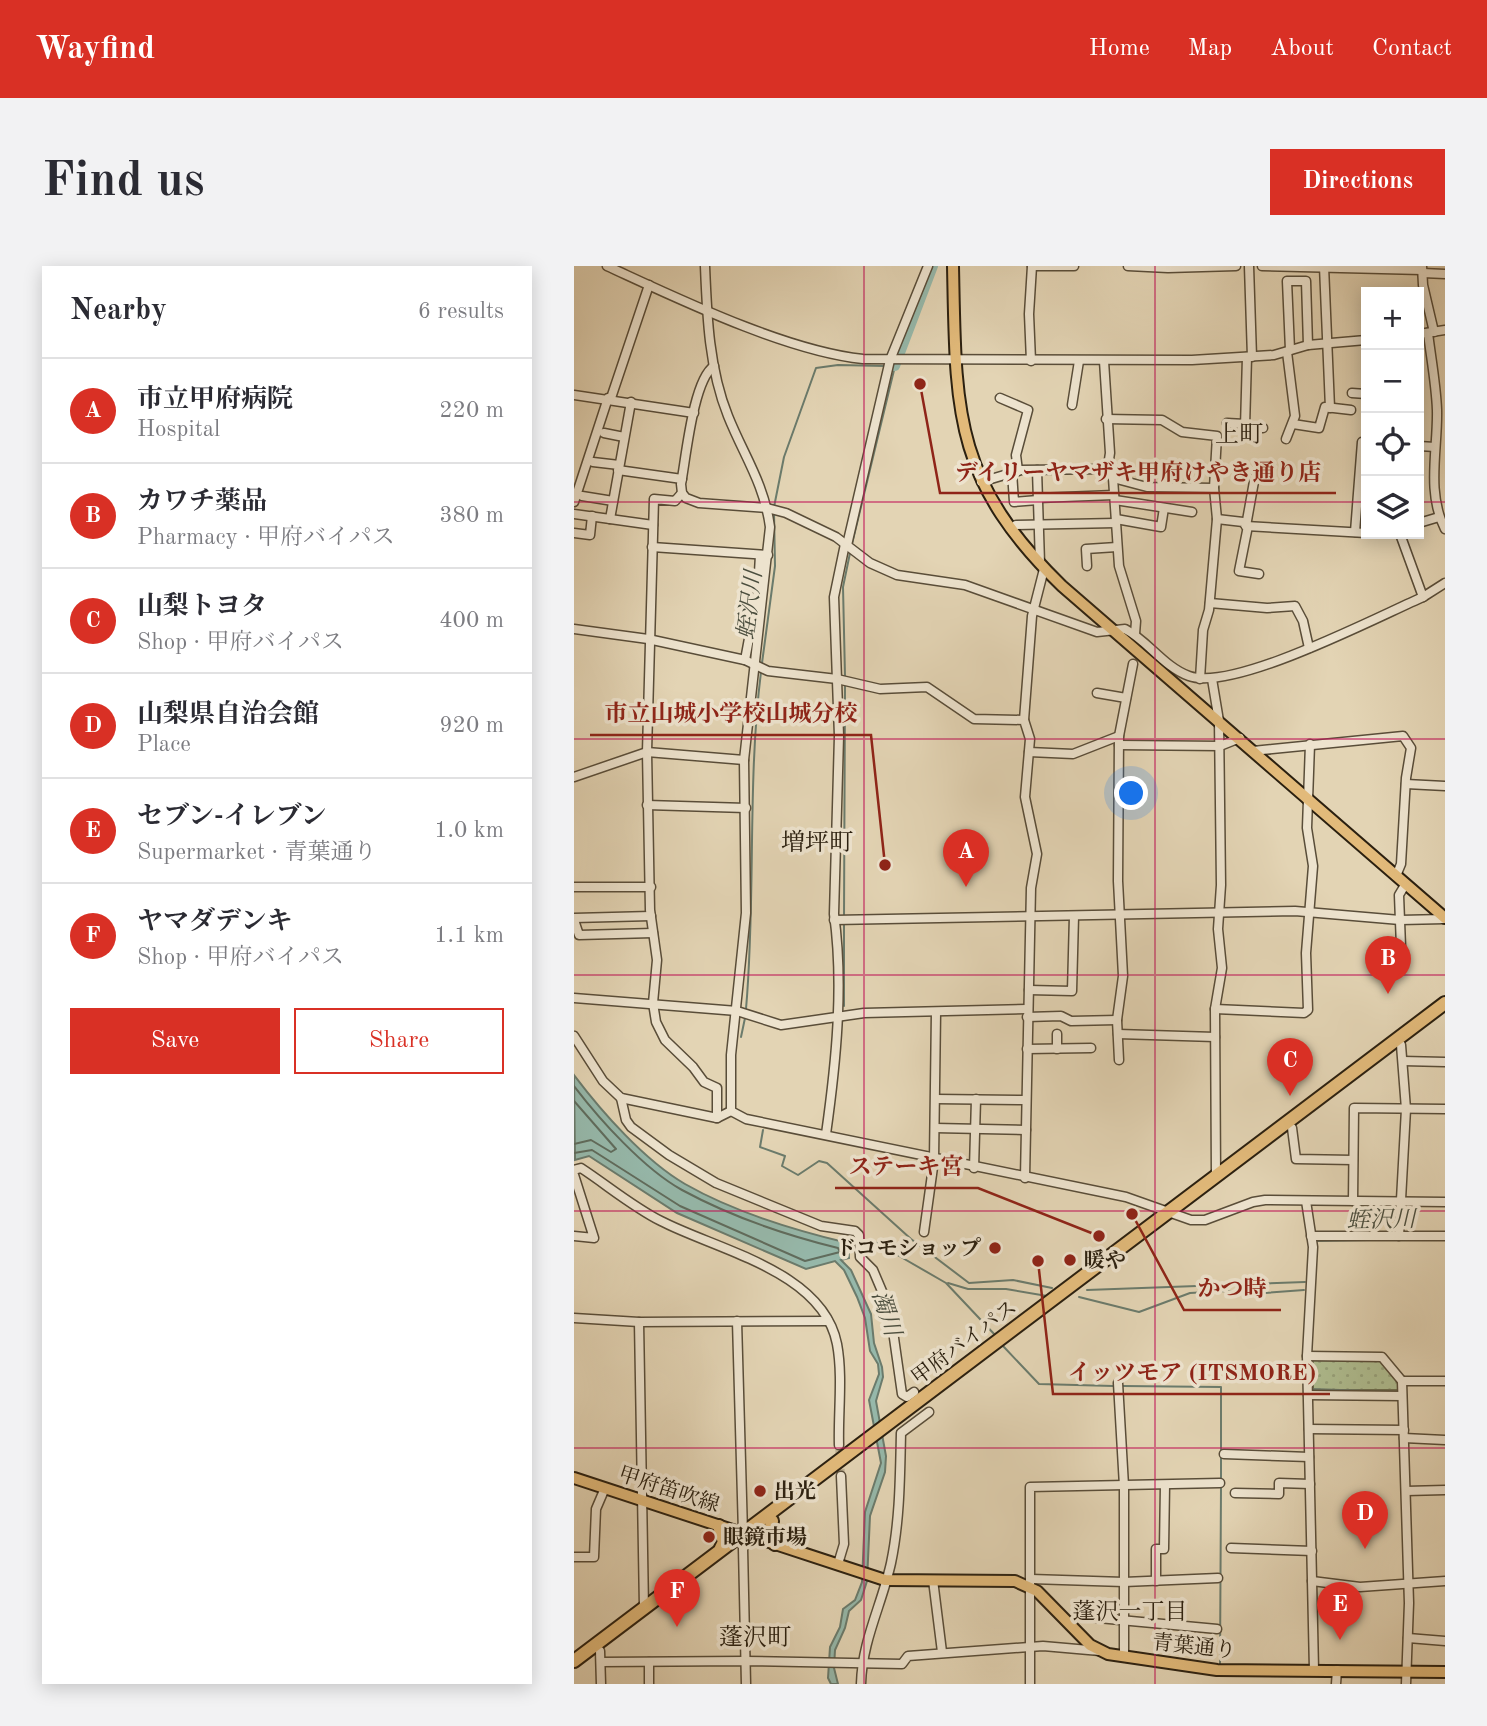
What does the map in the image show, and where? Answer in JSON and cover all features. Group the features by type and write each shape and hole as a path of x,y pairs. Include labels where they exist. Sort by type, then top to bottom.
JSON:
{"highway":[{"name":"甲府バイパス","path":"1173,1213 1216,1176 1445,1003"},
{"name":"甲府バイパス","path":"574,1671 900,1419 1445,1012"},
{"name":"甲府バイパス","path":"574,1661 595,1654 644,1608 721,1548 772,1521 854,1454"},
{"path":"772,1521 770,1533 775,1544"},
{"path":"719,1526 724,1537 721,1548"}],"main road":[{"path":"953,266 955,360 960,409 970,453 981,482 1014,535 1042,566 1445,919"},
{"name":"甲府笛吹線","path":"574,1478 884,1579"},
{"path":"884,1579 1005,1579 1030,1583"},
{"name":"青葉通り","path":"1030,1583 1090,1646 1124,1657 1217,1670 1445,1672"}],"street":[{"path":"607,266 732,319 828,354 890,362 1249,357 1327,342 1361,340"},
{"path":"705,266 713,366 728,416 772,509 764,555 759,668 744,760 746,913 743,1013 731,1055 731,1111"},
{"path":"826,1135 836,1017 839,920 839,680 834,597 890,362 928,266"},
{"path":"1031,360 1032,266 1074,266"},
{"path":"1128,266 1236,266"},
{"path":"1245,424 1249,357 1249,266"},
{"path":"1262,266 1422,270 1445,274"},
{"path":"1324,267 1330,408"},
{"path":"1422,270 1436,403 1434,466 1439,517 1445,529"},
{"path":"1286,439 1293,424 1287,281 1307,281 1308,345"},
{"path":"686,300 698,297 705,284"},
{"path":"574,502 649,285"},
{"path":"710,334 716,323 732,319"},
{"path":"1427,333 1445,330"},
{"path":"1072,405 1079,361"},
{"path":"1104,361 1108,469 1113,478 1119,566 1136,621 1135,634"},
{"path":"713,366 704,376 694,414 681,493 675,501 654,499 648,639 647,805 651,916 657,960 653,1003 656,1022 665,1040 693,1067 704,1082 717,1088 717,1118"},
{"path":"1352,393 1361,394"},
{"path":"574,395 609,398 694,414"},
{"path":"1000,398 1028,410 1016,456 1014,502 1114,498 1192,512"},
{"path":"610,519 631,402"},
{"path":"1293,424 1319,428 1322,409 1352,411"},
{"path":"1106,419 1162,420 1182,432 1217,436 1214,488 1217,519 1200,679"},
{"path":"1227,423 1263,428"},
{"path":"604,433 624,437"},
{"path":"1424,446 1436,447"},
{"path":"1355,532 1361,455"},
{"path":"593,462 682,479"},
{"path":"981,482 1015,472 1108,469"},
{"path":"1025,1178 1030,917 1037,854 1026,797 1030,731 1024,720 1034,610 1042,566 1037,470"},
{"path":"1255,476 1239,570 1259,574"},
{"path":"1113,478 1147,487 1214,488"},
{"path":"681,493 699,503 772,509 821,529 870,563 897,575 965,585 1097,632 1125,629 1135,634 1180,672 1200,679 1212,679 1275,664 1423,597 1445,583"},
{"path":"582,496 613,501"},
{"path":"1016,525 1116,521 1161,527 1164,508"},
{"path":"574,514 653,525"},
{"path":"574,533 590,535 592,516"},
{"path":"1424,522 1439,517"},
{"path":"1217,519 1243,522 1247,526 1361,533"},
{"path":"1401,539 1423,597"},
{"path":"652,547 764,555"},
{"path":"1087,566 1086,549 1117,547"},
{"path":"745,660 762,582"},
{"path":"1210,603 1267,608 1295,606 1303,621 1309,648"},
{"path":"574,629 648,639 745,660 759,668 880,689 927,687 974,719 1024,720"},
{"path":"1119,1060 1117,1020 1123,976 1119,741 1133,664"},
{"path":"1212,679 1220,746 1218,914 1222,968 1215,1009 1216,1176"},
{"path":"1097,692 1126,698"},
{"path":"1253,751 1403,736 1411,748 1401,864 1396,876"},
{"path":"1029,752 1073,754 1119,741 1220,746 1240,738"},
{"path":"1215,1009 1272,1013 1304,1013 1308,1010 1309,914 1313,866 1307,828 1310,744"},
{"path":"574,777 647,752 744,760"},
{"path":"1406,784 1445,786"},
{"path":"647,805 746,808"},
{"path":"1401,947 1399,895 1405,885"},
{"path":"574,887 651,887"},
{"path":"839,920 1294,911 1400,920 1445,919"},
{"path":"651,916 574,919 579,935 653,933"},
{"path":"1029,990 1072,991 1074,916"},
{"path":"574,998 743,1013 781,1025 836,1017 936,1012 1027,1013 1061,1016 1071,1021 1117,1020"},
{"path":"924,1232 934,1160 936,1012"},
{"path":"1057,1034 1057,1049"},
{"path":"1118,1034 1215,1037"},
{"path":"574,1036 603,1081 621,1098 717,1118 731,1111"},
{"path":"1399,1236 1406,1109 1401,1045"},
{"path":"1027,1049 1091,1048"},
{"path":"1404,1061 1445,1062"},
{"path":"621,1098 626,1120 631,1126 695,1172 821,1226 855,1231 859,1235 860,1257 873,1270 890,1310 902,1394 907,1397 914,1392"},
{"path":"936,1099 1026,1100"},
{"path":"974,1168 976,1099"},
{"path":"1353,1201 1354,1108 1445,1110"},
{"path":"731,1111 746,1119 1126,1198 1206,1220 1253,1202 1445,1202"},
{"path":"935,1128 1026,1129"},
{"path":"1292,1128 1296,1159 1353,1160"},
{"path":"574,1236 594,1238 574,1172 581,1168 659,1220 766,1267 803,1288 821,1308 837,1343 839,1445"},
{"path":"1306,1201 1311,1236 1307,1356 1314,1670"},
{"path":"1311,1236 1445,1236"},
{"path":"574,1318 639,1322 828,1321"},
{"path":"737,1321 747,1535 743,1548 746,1684"},
{"path":"639,1322 644,1608"},
{"path":"1307,1356 1382,1357 1402,1381 1408,1582 1406,1684"},
{"path":"1402,1381 1445,1381"},
{"path":"1118,1383 1124,1486 1124,1657"},
{"path":"1308,1395 1402,1396"},
{"path":"861,1684 860,1664 899,1513 901,1433 929,1412"},
{"path":"1309,1429 1404,1434 1445,1440"},
{"path":"1224,1454 1309,1457"},
{"path":"840,1565 844,1544 841,1476"},
{"path":"1030,1684 1030,1487 1220,1483"},
{"path":"1235,1493 1279,1494 1279,1483 1310,1484"},
{"path":"1156,1581 1156,1549 1164,1549 1165,1485"},
{"path":"574,1557 594,1557 596,1509 605,1488"},
{"path":"1406,1490 1445,1490"},
{"path":"1231,1548 1312,1551"},
{"path":"1030,1583 1218,1577"},
{"path":"933,1580 942,1652"},
{"path":"1312,1581 1360,1587 1445,1581"},
{"path":"1077,1616 1217,1629"},
{"path":"1408,1638 1445,1641"},
{"path":"601,1684 595,1654 649,1662 902,1664 908,1656 942,1652 1049,1646 1100,1651"},
{"path":"649,1662 649,1684"},
{"path":"860,1664 867,1684"},
{"path":"1336,1670 1336,1684"}],"green space":[{"path":"1313,1360 1382,1361 1400,1384 1399,1390 1313,1390"}],"water":[{"path":"574,1075 625,1134 654,1162 685,1184 764,1219 848,1243 849,1258 841,1260 851,1270 871,1314 874,1343 882,1367 883,1377 876,1401 886,1456 885,1472 870,1516 867,1581 861,1600 849,1611 835,1650 834,1668 838,1684 831,1684 828,1678 830,1647 840,1627 843,1609 855,1600 862,1582 865,1512 881,1463 869,1400 879,1374 878,1364 870,1351 865,1318 857,1297 844,1270 835,1261 806,1269 677,1213 589,1156 575,1160"}],"waterway":[{"name":"蛭沢川","path":"895,366 933,266"},
{"name":"蛭沢川","path":"774,507 784,457 816,368 838,365 885,366"},
{"path":"852,544 895,366 891,366"},
{"name":"蛭沢川","path":"762,663 775,566 774,512"},
{"path":"845,676 843,587 850,553"},
{"name":"蛭沢川","path":"746,1009 751,925 754,756 761,672"},
{"path":"844,918 845,685"},
{"path":"844,923 844,1006"},
{"name":"蛭沢川","path":"741,1037 745,1018"},
{"name":"蛭沢川","path":"763,1130 760,1147 785,1156 782,1166 798,1175 819,1161 827,1163 911,1239 969,1283 1013,1280 1052,1288"},
{"path":"840,1241 853,1240"},
{"name":"蛭沢川","path":"1317,1241 1367,1240"},
{"path":"867,1242 891,1244 894,1253 946,1283 996,1336"},
{"name":"蛭沢川","path":"1087,1290 1305,1282"},
{"path":"948,1283 968,1289 1006,1289 1047,1296"},
{"path":"1079,1297 1139,1312 1190,1293 1226,1291 1251,1294 1304,1290"},
{"path":"1003,1346 1039,1384 1113,1386"},
{"path":"1311,1361 1311,1380"},
{"path":"1123,1386 1221,1387 1221,1450"},
{"path":"1312,1389 1396,1392"},
{"path":"1221,1456 1221,1478"},
{"path":"1220,1664 1221,1487"}],"tunnel":[{"path":"839,1445 841,1476"}],"place":[{"name":"デイリーヤマザキ甲府けやき通り店","path":"920,384"},
{"name":"市立山城小学校山城分校","path":"885,865"},
{"name":"市立甲府病院","path":"966,887"},
{"name":"カワチ薬品","path":"1388,994"},
{"name":"山梨トヨタ","path":"1290,1096"},
{"name":"かつ時","path":"1132,1214"},
{"name":"ステーキ宮","path":"1099,1236"},
{"name":"ドコモショップ","path":"995,1248"},
{"name":"暖や","path":"1070,1260"},
{"name":"イッツモア (ITSMORE)","path":"1038,1261"},
{"name":"出光","path":"760,1491"},
{"name":"眼鏡市場","path":"709,1537"},
{"name":"山梨県自治会館","path":"1365,1549"},
{"name":"ヤマダデンキ","path":"677,1627"},
{"name":"セブン-イレブン","path":"1340,1640"}],"district":[{"name":"上町","path":"1239,434"},
{"name":"増坪町","path":"817,842"},
{"name":"蓬沢一丁目","path":"1130,1611"},
{"name":"蓬沢町","path":"755,1637"}],"water label":[{"name":"濁川","path":"887,1313"}]}
